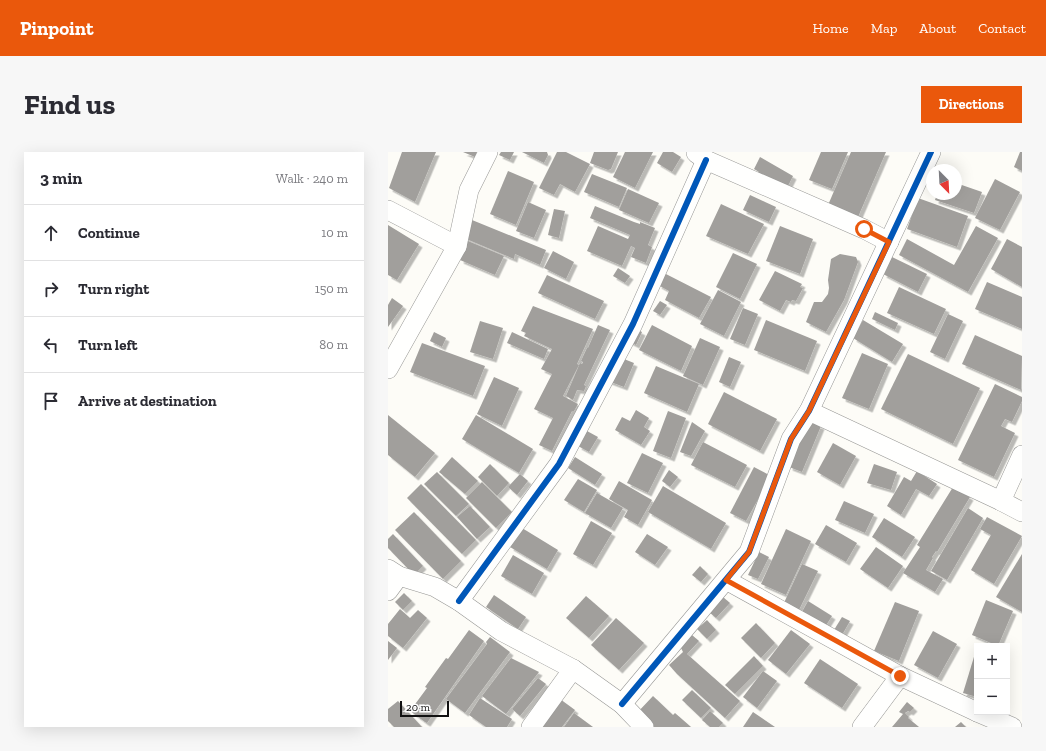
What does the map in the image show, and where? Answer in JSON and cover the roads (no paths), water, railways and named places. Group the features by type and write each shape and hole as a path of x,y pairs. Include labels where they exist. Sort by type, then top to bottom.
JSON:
{"street":[{"path":"388,369 457,246 469,190 488,152"},
{"path":"622,704 749,552 791,439 809,411 931,152"},
{"path":"459,601 559,464 633,324 700,156 864,229 889,242"},
{"path":"388,210 457,246"},
{"path":"809,411 1022,512"},
{"path":"1001,501 1022,455"},
{"path":"388,591 393,572 435,588 459,601 501,632 573,669 622,704 644,727"},
{"path":"726,580 900,676 974,711"},
{"path":"531,727 573,669"},
{"path":"862,727 900,676"},
{"path":"984,715 1012,727"}]}
